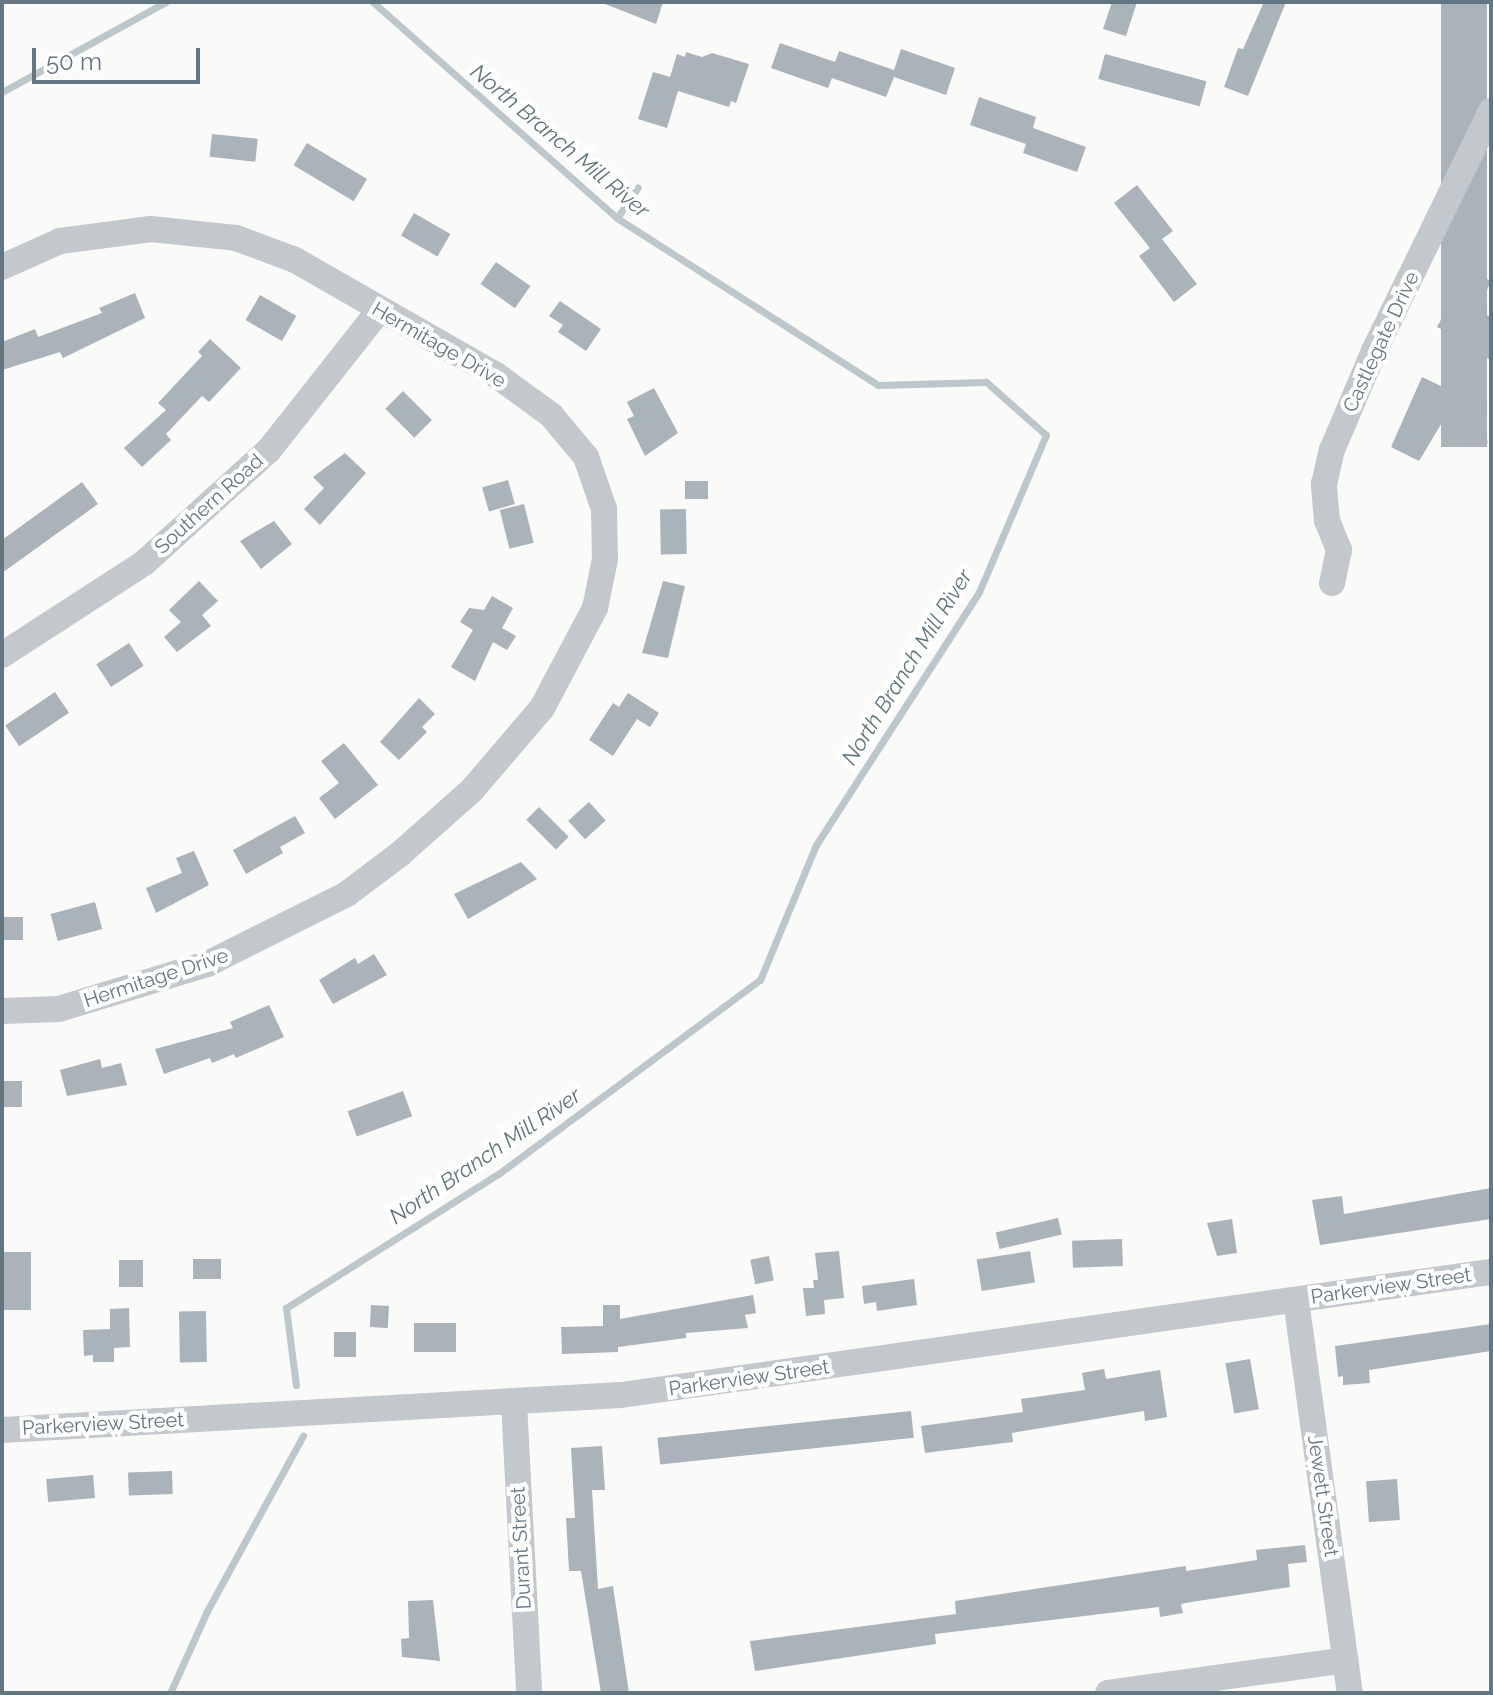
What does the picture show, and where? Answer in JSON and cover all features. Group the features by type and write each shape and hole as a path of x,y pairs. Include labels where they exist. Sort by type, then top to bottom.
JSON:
{"street":[{"name":"Castlegate Drive","path":"1332,583 1339,550 1327,521 1324,484 1332,450 1374,351 1491,111"},
{"name":"Hermitage Drive","path":"2,267 60,241 151,229 236,238 295,260 378,312 496,375 551,415 586,457 604,509 605,559 595,608 581,641 542,708 472,790 347,894 207,964 59,1009 2,1011"},
{"name":"Southern Road","path":"2,655 144,563 269,450 378,312"},
{"name":"Parkerview Street","path":"2,1430 514,1403 681,1388 1491,1272"},
{"name":"Jewett Street","path":"1296,1300 1350,1693"},
{"name":"Durant Street","path":"514,1403 529,1693"},
{"path":"1108,1693 1346,1660"}],"building":[{"path":"600,2 663,2 656,24"},
{"path":"1112,2 1137,2 1126,36 1103,29"},
{"path":"1264,2 1286,2 1248,96 1224,87 1238,48 1243,49"},
{"path":"1441,2 1487,2 1487,447 1441,447"},
{"path":"780,43 835,62 839,51 894,70 901,49 955,68 946,95 894,77 886,97 832,78 828,88 771,68"},
{"path":"686,52 702,57 712,53 749,64 736,103 731,101 729,107 678,91 667,128 638,119 653,72 670,77 677,54 685,57"},
{"path":"1105,54 1206,81 1200,106 1098,79"},
{"path":"979,97 1036,117 1033,128 1086,147 1077,172 1023,153 1026,144 970,125"},
{"path":"212,134 258,139 255,162 210,157"},
{"path":"307,143 367,179 354,201 294,165"},
{"path":"1137,185 1173,231 1162,239 1197,284 1174,302 1139,256 1150,248 1114,203"},
{"path":"414,213 450,234 437,257 401,236"},
{"path":"496,262 530,286 515,308 481,284"},
{"path":"1468,270 1491,281 1481,303 1486,305 1482,313 1491,317 1491,360 1447,340 1450,333 1437,327"},
{"path":"135,293 145,318 63,358 60,352 2,370 2,342 35,329 38,337 102,313 99,308"},
{"path":"260,295 296,316 282,341 246,320"},
{"path":"560,301 601,329 586,351 558,332 563,325 549,316"},
{"path":"210,339 241,368 209,402 202,396 166,434 171,440 142,467 124,448 166,410 158,403 202,356 198,352"},
{"path":"1422,377 1485,407 1481,416 1488,443 1443,421 1419,461 1391,447"},
{"path":"654,388 678,433 645,456 627,419 634,416 627,402"},
{"path":"403,391 432,420 414,438 385,409"},
{"path":"345,453 366,473 320,525 304,509 324,488 313,477"},
{"path":"508,480 515,504 489,511 482,487"},
{"path":"685,481 708,481 708,499 685,499"},
{"path":"82,482 98,504 2,573 2,540"},
{"path":"524,504 534,543 509,549 500,510"},
{"path":"660,509 686,509 687,554 661,554"},
{"path":"274,521 292,544 261,569 240,541"},
{"path":"199,581 218,601 202,615 211,626 177,652 164,637 181,622 169,610"},
{"path":"663,581 685,586 668,658 642,653"},
{"path":"492,596 513,608 502,628 516,636 507,650 493,642 475,681 451,667 473,630 460,622 469,608 484,610"},
{"path":"129,643 144,666 111,687 96,664"},
{"path":"55,692 69,713 19,746 5,726"},
{"path":"628,693 659,713 650,727 637,719 613,756 589,740 613,703 619,707"},
{"path":"419,698 435,714 422,727 427,732 399,760 380,742"},
{"path":"344,743 378,785 335,819 319,798 339,783 321,761"},
{"path":"589,802 606,821 585,839 568,821"},
{"path":"539,807 569,837 556,849 526,820"},
{"path":"295,816 305,833 280,847 283,853 246,874 233,850"},
{"path":"194,851 209,885 156,913 146,888 182,873 176,858"},
{"path":"521,862 537,879 468,919 454,894"},
{"path":"95,902 102,929 58,941 51,914"},
{"path":"2,917 23,917 23,940 2,940"},
{"path":"374,954 387,975 333,1004 319,980 355,958 358,964"},
{"path":"269,1005 284,1037 236,1058 234,1054 212,1063 210,1058 164,1074 155,1049 233,1028 230,1022"},
{"path":"100,1059 102,1068 121,1063 127,1085 67,1096 60,1070"},
{"path":"2,1081 22,1081 22,1107 2,1107"},
{"path":"403,1091 412,1116 357,1137 348,1111"},
{"path":"1491,1188 1491,1219 1320,1245 1312,1200 1342,1196 1344,1214"},
{"path":"1058,1218 1062,1235 999,1249 996,1232"},
{"path":"1232,1219 1237,1253 1217,1256 1207,1223"},
{"path":"1122,1239 1123,1266 1073,1268 1072,1241"},
{"path":"839,1251 844,1298 824,1300 825,1314 806,1316 803,1288 814,1288 813,1280 818,1280 815,1253"},
{"path":"1030,1251 1035,1283 982,1291 977,1259"},
{"path":"2,1252 31,1252 31,1310 2,1310"},
{"path":"769,1256 774,1281 755,1284 750,1260"},
{"path":"193,1259 221,1259 221,1279 193,1279"},
{"path":"119,1260 143,1260 143,1287 119,1287"},
{"path":"914,1279 917,1305 877,1311 876,1302 864,1304 862,1286"},
{"path":"753,1295 756,1313 745,1315 748,1328 686,1333 686,1338 618,1347 618,1352 562,1354 561,1327 603,1326 603,1305 620,1305 620,1319"},
{"path":"371,1305 389,1306 388,1328 370,1327"},
{"path":"129,1308 130,1347 114,1348 114,1362 93,1362 93,1355 84,1356 83,1330 110,1329 110,1309"},
{"path":"179,1311 206,1311 207,1362 180,1362"},
{"path":"414,1323 456,1323 456,1352 414,1352"},
{"path":"1491,1324 1491,1351 1369,1370 1370,1383 1343,1385 1343,1376 1338,1377 1335,1346"},
{"path":"334,1332 356,1332 356,1357 334,1357"},
{"path":"1250,1359 1259,1409 1234,1414 1225,1363"},
{"path":"1104,1369 1106,1379 1160,1370 1167,1417 1145,1421 1144,1411 1012,1433 1013,1442 925,1453 921,1426 1023,1412 1021,1399 1085,1390 1082,1373"},
{"path":"911,1411 914,1438 660,1465 657,1438"},
{"path":"602,1446 605,1490 592,1490 598,1589 613,1586 629,1693 601,1693 581,1571 569,1571 566,1518 575,1518 571,1448"},
{"path":"172,1471 173,1494 129,1496 128,1473"},
{"path":"93,1475 95,1498 48,1502 46,1479"},
{"path":"1397,1479 1400,1520 1369,1522 1366,1481"},
{"path":"1305,1545 1307,1562 1288,1564 1290,1587 1181,1604 1183,1613 1160,1617 1159,1607 935,1634 936,1644 755,1671 750,1641 956,1614 955,1601 1186,1566 1186,1571 1257,1560 1256,1550"},
{"path":"433,1600 440,1661 402,1657 401,1639 409,1638 408,1601"}],"waterway":[{"name":"North Branch Mill River","path":"2,92 166,2"},
{"name":"North Branch Mill River","path":"296,1385 286,1308 501,1172 760,980 816,845 979,592 1046,435 986,382 878,385 617,218 373,2"},
{"path":"617,218 638,187"},
{"name":"North Branch Mill River","path":"170,1693 207,1611 303,1436"}]}
